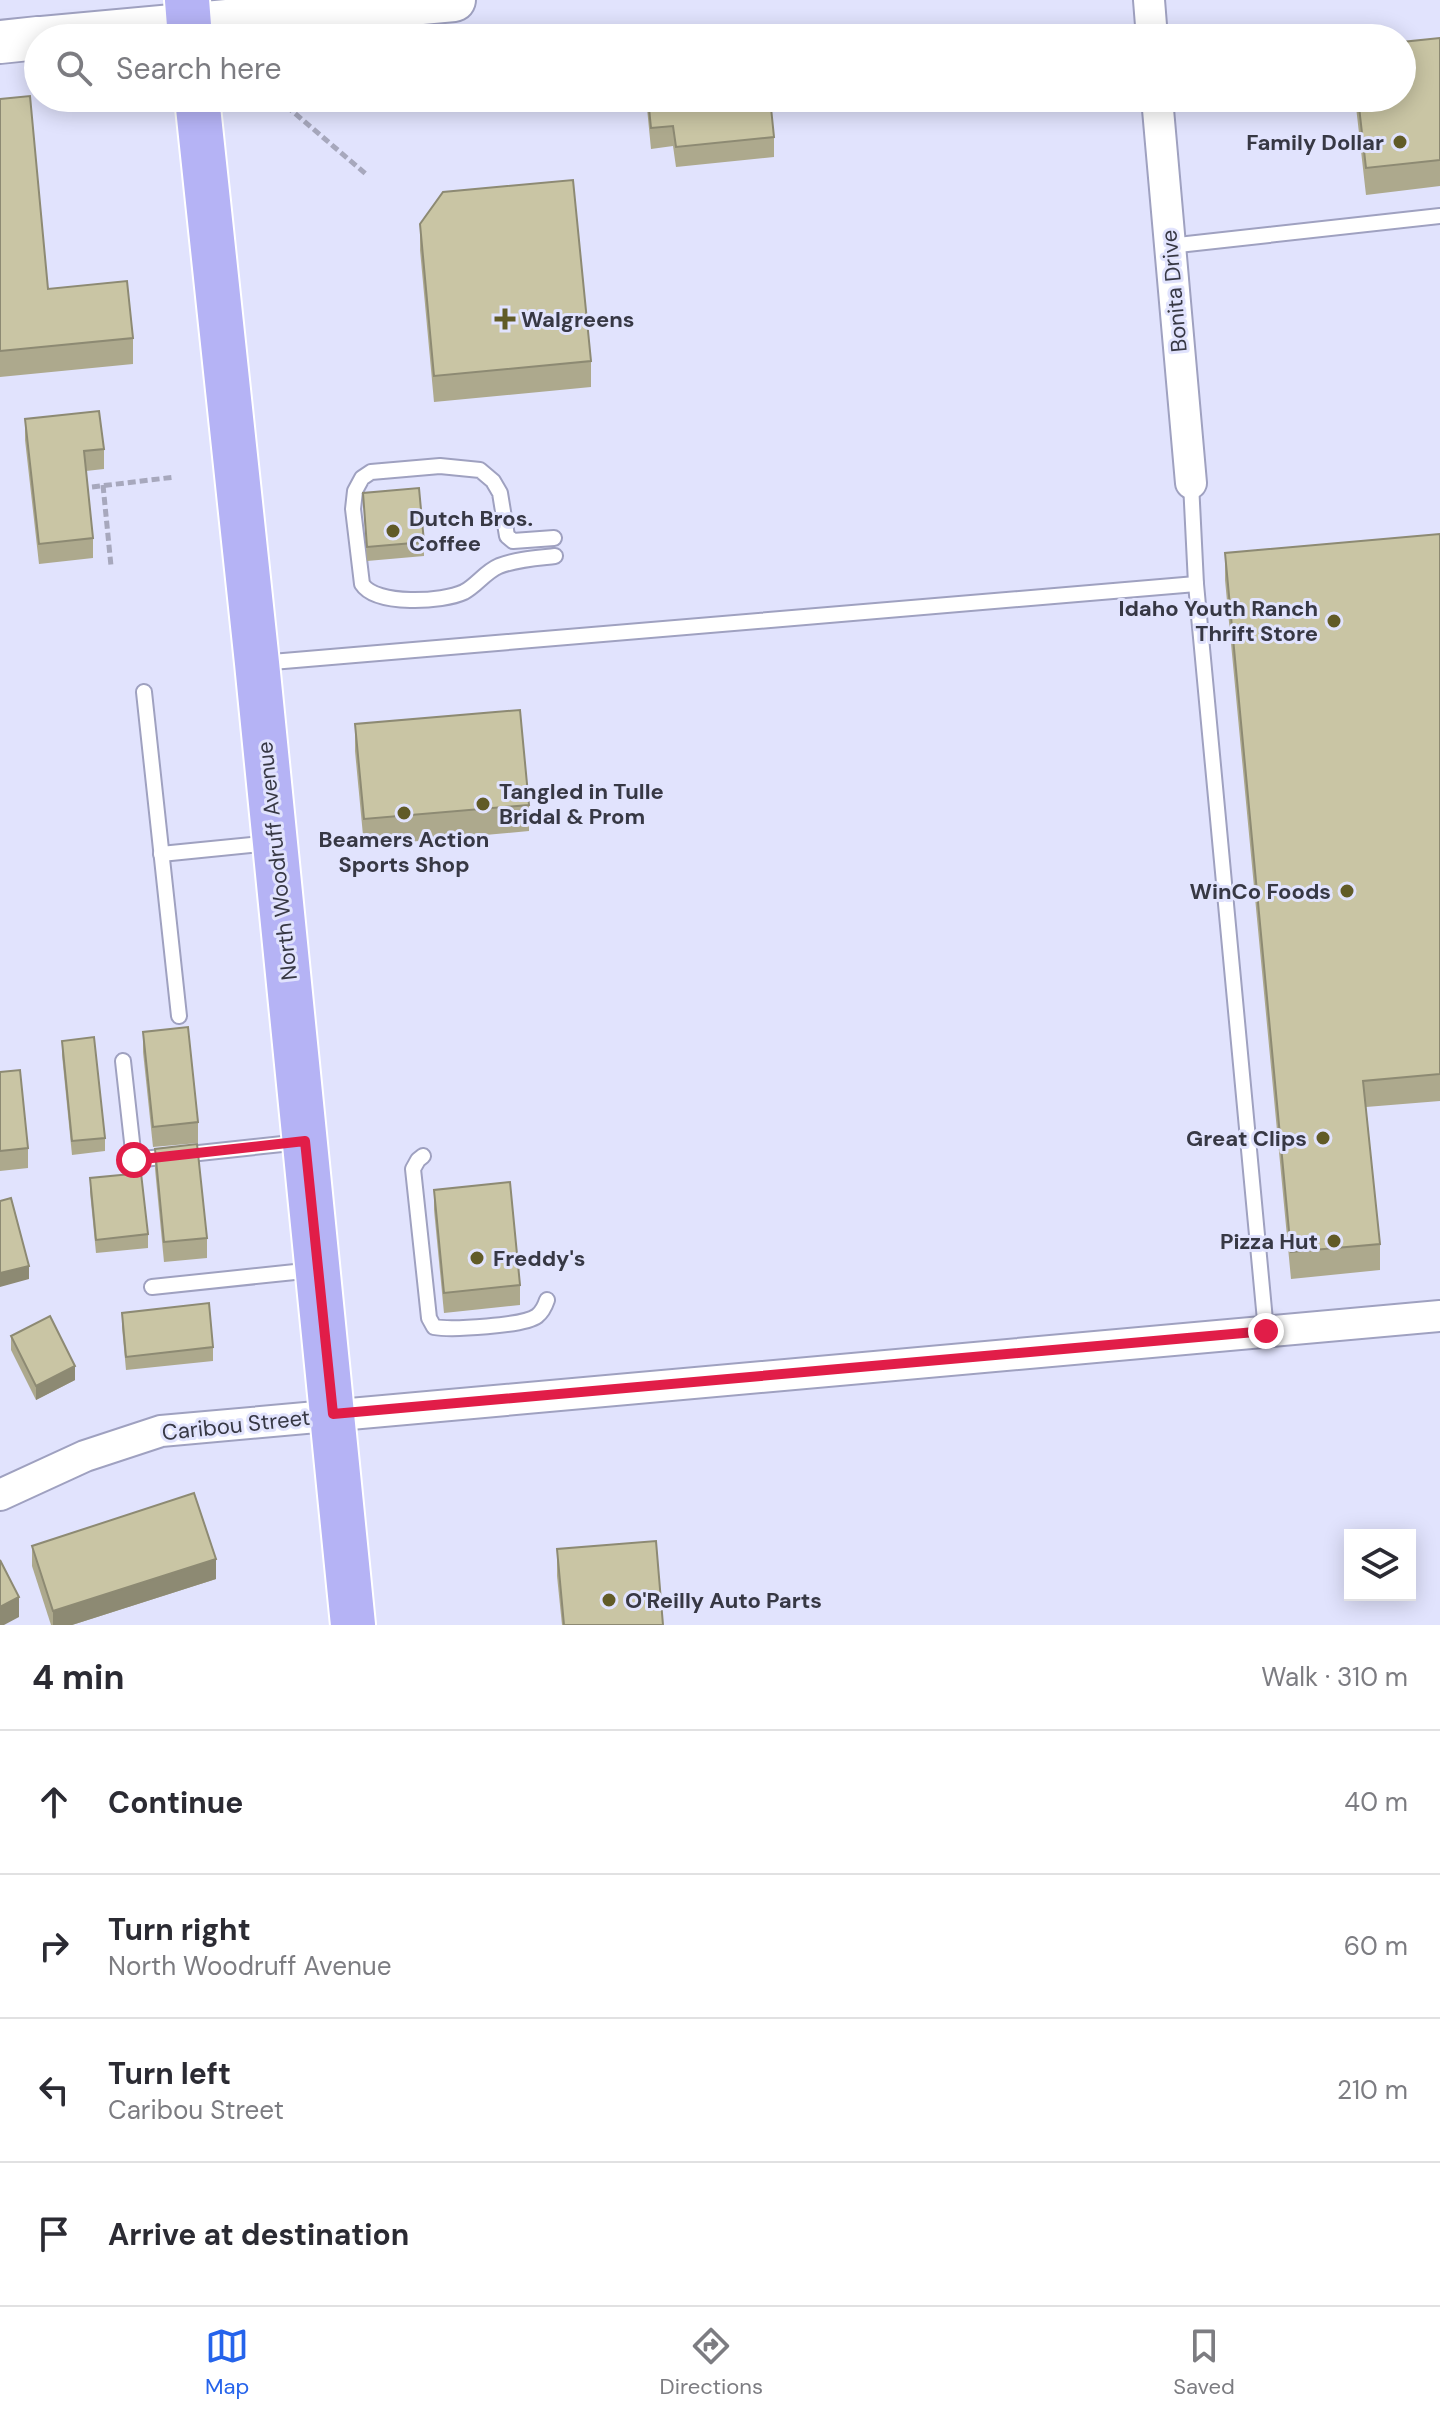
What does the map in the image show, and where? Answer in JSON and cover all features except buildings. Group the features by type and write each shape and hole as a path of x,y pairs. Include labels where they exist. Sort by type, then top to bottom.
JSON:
{"main road":[{"path":"162,24 454,0"},
{"path":"0,42 24,40"},
{"name":"North Woodruff Avenue","path":"198,112 353,1625"}],"street":[{"path":"1149,0 1151,24"},
{"name":"Bonita Drive","path":"1158,112 1191,483"},
{"name":"Caribou Street","path":"0,1495 85,1456 161,1431 1440,1316"}],"lane":[{"path":"1169,246 1440,216"},
{"path":"554,538 513,541 507,536 500,493 493,481 480,470 440,466 371,472 362,478 355,491 353,509 362,584 367,592 378,597 401,600 461,594 488,572 503,565 555,556"},
{"path":"1191,483 1196,584 1266,1331"},
{"path":"257,663 562,640 1196,584"},
{"path":"144,692 179,1016"},
{"path":"161,854 275,843"},
{"path":"123,1061 134,1160 305,1141"},
{"path":"423,1156 413,1169 429,1318 434,1327 524,1322 536,1317 547,1300"},
{"path":"152,1287 318,1270"}],"path":[{"path":"293,112 367,175"},
{"path":"92,487 175,477"},
{"path":"103,485 111,566"}],"place":[{"name":"Family Dollar","path":"1400,142"},
{"name":"Walgreens","path":"505,319"},
{"name":"Dutch Bros. Coffee","path":"393,531"},
{"name":"Idaho Youth Ranch Thrift Store","path":"1334,621"},
{"name":"Tangled in Tulle Bridal & Prom","path":"483,804"},
{"name":"Beamers Action Sports Shop","path":"404,813"},
{"name":"WinCo Foods","path":"1347,891"},
{"name":"Great Clips","path":"1323,1138"},
{"name":"Pizza Hut","path":"1334,1241"},
{"name":"Freddy's","path":"477,1258"},
{"name":"O'Reilly Auto Parts","path":"609,1600"}],"route":[{"path":"134,1160 305,1141 333,1414 1266,1331"}]}
